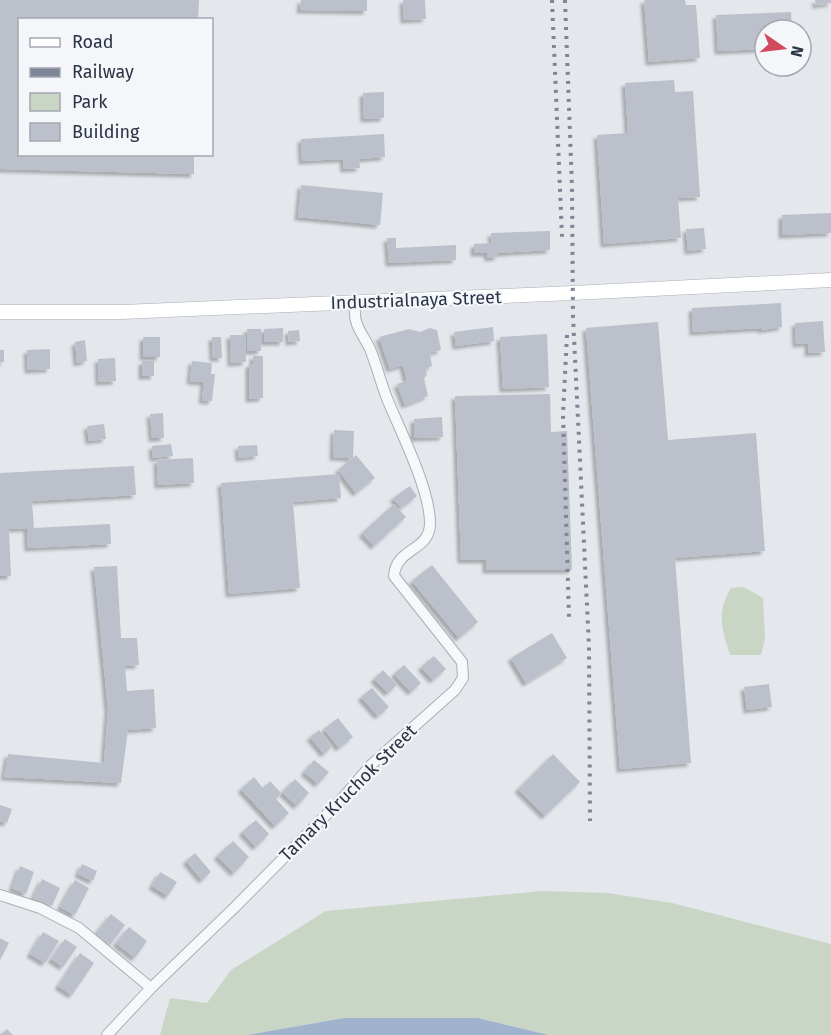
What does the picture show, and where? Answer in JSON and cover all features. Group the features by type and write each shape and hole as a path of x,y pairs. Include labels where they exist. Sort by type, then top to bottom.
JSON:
{"main road":[{"name":"Industrialnaya Street","path":"0,312 122,312 570,294 831,279"}],"street":[{"name":"Tamary Kruchok Street","path":"107,1035 151,988 341,800 371,765 455,690 463,678 462,662 394,576 399,560 426,540 429,532 429,516 423,491 371,350 356,322 355,302"},
{"path":"0,895 40,908 79,928 151,988"}],"green space":[{"path":"744,587 763,598 765,639 761,655 730,655 725,637 722,613 726,597 731,588"},
{"path":"542,891 608,893 672,903 831,944 831,1035 549,1035 478,1018 344,1018 247,1035 160,1035 170,998 207,1003 231,970 326,911"}],"water":[{"path":"344,1018 478,1018 549,1035 247,1035"}],"building":[{"path":"0,0 199,0 198,18 18,18 18,156 194,156 194,174 0,169"},
{"path":"301,0 367,0 367,11 300,10"},
{"path":"403,0 425,0 426,19 404,20"},
{"path":"644,0 685,0 686,5 696,5 700,58 649,62"},
{"path":"815,0 831,0 831,3 816,5"},
{"path":"791,12 791,18 753,18 753,50 718,51 716,15"},
{"path":"674,80 675,92 693,91 700,197 678,198 681,238 604,244 597,135 628,133 625,83"},
{"path":"384,92 384,118 364,119 363,93"},
{"path":"384,134 385,157 359,159 360,168 344,169 343,159 302,161 301,139"},
{"path":"301,185 383,193 380,225 298,217"},
{"path":"831,213 831,233 782,235 782,215"},
{"path":"704,228 706,249 688,251 686,229"},
{"path":"550,231 550,250 498,253 498,257 488,258 487,253 474,253 474,244 492,243 491,233"},
{"path":"387,238 396,238 396,248 456,245 456,260 389,263"},
{"path":"781,303 782,327 761,330 761,328 693,332 692,308"},
{"path":"823,321 825,352 808,353 808,343 796,344 795,323"},
{"path":"658,322 668,440 756,433 765,551 675,558 691,763 620,769 586,328"},
{"path":"493,327 494,341 456,346 454,332"},
{"path":"283,328 283,342 264,342 264,329"},
{"path":"430,328 437,330 441,350 430,353 432,366 425,369 427,375 424,378 428,396 405,405 397,384 407,381 403,365 390,369 379,337 409,329 420,332"},
{"path":"247,329 261,329 261,351 247,351"},
{"path":"299,330 300,341 289,342 288,331"},
{"path":"547,334 549,387 503,389 500,337"},
{"path":"230,335 245,335 246,362 231,363"},
{"path":"143,337 160,337 160,357 143,357"},
{"path":"212,337 221,337 222,358 213,358"},
{"path":"85,340 87,361 77,363 75,342"},
{"path":"50,349 50,369 28,370 27,350"},
{"path":"0,350 4,350 4,362 0,362"},
{"path":"253,356 263,356 263,398 249,399 249,364 253,364"},
{"path":"115,358 116,381 99,382 98,359"},
{"path":"142,361 154,361 154,376 142,376"},
{"path":"192,361 212,363 211,374 215,374 212,401 202,400 204,382 190,381"},
{"path":"550,394 551,432 567,431 572,570 486,570 486,560 461,560 455,396"},
{"path":"163,413 164,438 152,438 150,414"},
{"path":"442,417 443,437 414,438 414,419"},
{"path":"104,424 106,439 89,441 87,426"},
{"path":"334,430 354,431 353,458 356,455 375,478 356,493 338,470 352,458 333,457"},
{"path":"171,444 173,456 153,458 152,446"},
{"path":"257,445 258,456 239,458 238,446"},
{"path":"193,458 194,483 158,485 157,460"},
{"path":"134,466 136,495 32,501 34,528 110,524 111,544 28,548 27,528 9,529 11,576 0,576 0,473"},
{"path":"339,474 341,498 293,502 300,588 229,594 221,483"},
{"path":"410,486 417,496 401,508 393,498"},
{"path":"394,504 406,517 374,546 362,533"},
{"path":"432,565 478,622 459,638 412,581"},
{"path":"117,566 121,638 137,638 139,665 125,666 127,691 154,689 156,728 128,730 121,783 4,777 8,754 104,763 108,709 94,567"},
{"path":"552,633 567,658 526,683 511,658"},
{"path":"434,656 446,669 433,680 421,667"},
{"path":"404,665 421,683 411,692 394,674"},
{"path":"383,670 397,685 388,693 374,679"},
{"path":"769,684 772,707 747,710 744,687"},
{"path":"372,688 389,707 378,716 361,697"},
{"path":"338,718 353,737 339,748 324,729"},
{"path":"319,730 332,747 324,754 310,737"},
{"path":"553,754 580,782 545,816 518,789"},
{"path":"314,760 329,772 318,784 304,772"},
{"path":"254,777 263,788 270,781 281,793 276,799 289,813 275,826 241,789"},
{"path":"295,779 309,793 297,806 282,792"},
{"path":"0,805 12,809 7,823 0,821"},
{"path":"256,820 269,834 256,847 242,832"},
{"path":"233,841 249,857 234,873 217,856"},
{"path":"195,853 211,872 202,880 186,861"},
{"path":"82,864 97,871 93,881 78,874"},
{"path":"20,866 34,872 26,894 12,888"},
{"path":"160,872 177,882 168,896 152,886"},
{"path":"42,879 60,888 52,906 33,898"},
{"path":"75,880 89,888 75,915 60,907"},
{"path":"111,914 125,925 110,945 95,934"},
{"path":"129,927 147,941 135,958 116,943"},
{"path":"43,932 59,941 45,963 30,954"},
{"path":"0,938 9,943 0,960"},
{"path":"65,939 77,947 63,967 51,959"},
{"path":"80,953 94,963 72,995 58,986"},
{"path":"7,1029 13,1035 0,1035"}],"railway":[{"path":"552,0 562,237"},
{"path":"565,0 572,187 573,316 589,647 590,821"},
{"path":"567,335 563,414 569,617"}]}
